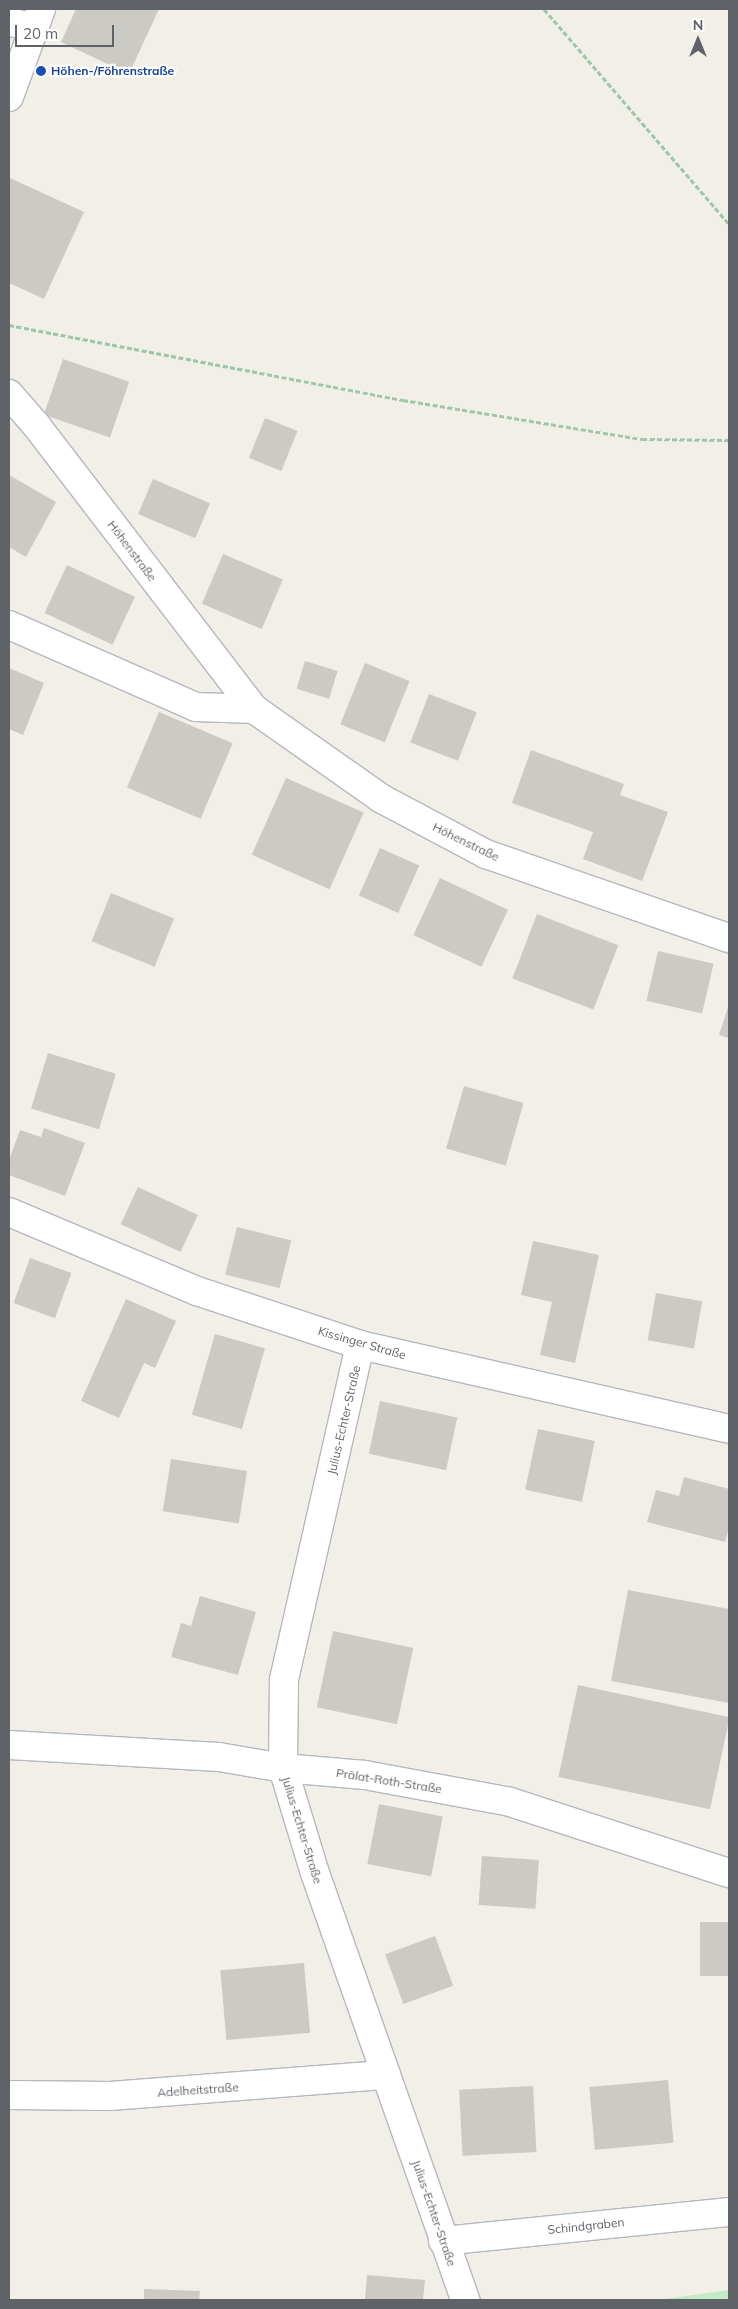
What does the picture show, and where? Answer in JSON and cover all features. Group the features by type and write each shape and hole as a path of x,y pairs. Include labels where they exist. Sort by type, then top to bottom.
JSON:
{"street":[{"path":"9,97 28,20"},
{"name":"Höhenstraße","path":"9,394 36,425 254,708 382,799 486,854 729,938"},
{"path":"9,625 196,707 254,708"},
{"name":"Kissinger Straße","path":"9,1212 197,1291 360,1345 729,1429"},
{"name":"Julius-Echter-Straße","path":"360,1345 284,1680 283,1768 314,1873 465,2300"},
{"name":"Prälat-Roth-Straße","path":"9,1745 219,1757 283,1768 365,1775 510,1802 729,1873"},
{"name":"Adelheitstraße","path":"9,2094 110,2096 386,2075"},
{"name":"Schindgraben","path":"443,2240 729,2212"}],"path":[{"path":"544,9 729,224"},
{"path":"9,325 403,400 623,436 729,440"}],"green space":[{"path":"729,2290 729,2300 658,2300"}],"building":[{"path":"76,9 159,9 129,74 61,42"},
{"path":"10,178 84,212 44,299 9,283"},
{"path":"63,359 129,382 110,438 44,415"},
{"path":"265,418 297,431 281,471 249,458"},
{"path":"9,475 56,502 26,557 9,547"},
{"path":"153,479 210,503 195,538 138,514"},
{"path":"223,554 283,579 262,629 202,604"},
{"path":"67,565 135,597 113,645 45,613"},
{"path":"305,661 338,671 329,699 297,689"},
{"path":"365,663 410,681 385,742 340,724"},
{"path":"9,668 44,683 23,735 9,729"},
{"path":"429,694 477,712 458,761 410,743"},
{"path":"159,712 233,743 201,819 127,787"},
{"path":"531,750 624,784 620,795 668,812 642,881 583,859 593,832 512,803"},
{"path":"286,778 364,813 329,889 252,855"},
{"path":"380,848 419,865 398,913 359,896"},
{"path":"440,878 508,910 481,967 413,935"},
{"path":"111,893 174,918 155,967 92,941"},
{"path":"537,914 618,945 593,1010 512,978"},
{"path":"658,951 714,964 702,1014 647,1001"},
{"path":"729,1004 729,1038 719,1035"},
{"path":"48,1053 116,1074 99,1129 31,1108"},
{"path":"464,1086 524,1103 506,1166 446,1148"},
{"path":"44,1128 85,1143 65,1196 9,1175 9,1160 20,1130 41,1137"},
{"path":"138,1187 198,1215 180,1252 121,1224"},
{"path":"237,1227 291,1241 279,1288 225,1275"},
{"path":"533,1241 599,1255 575,1363 540,1355 552,1302 521,1295"},
{"path":"30,1258 71,1273 55,1318 14,1303"},
{"path":"656,1293 702,1301 694,1348 648,1340"},
{"path":"126,1299 176,1321 155,1368 144,1363 119,1418 81,1401"},
{"path":"215,1334 265,1348 242,1429 192,1415"},
{"path":"380,1401 457,1417 446,1470 369,1454"},
{"path":"538,1429 595,1441 582,1502 525,1490"},
{"path":"171,1459 247,1471 239,1523 163,1511"},
{"path":"684,1477 729,1489 729,1528 725,1542 647,1522 656,1490 679,1496"},
{"path":"628,1590 729,1609 729,1703 611,1681"},
{"path":"200,1596 256,1612 238,1675 171,1657 181,1623 191,1626"},
{"path":"333,1631 413,1648 397,1724 317,1707"},
{"path":"578,1685 729,1717 710,1809 558,1777"},
{"path":"379,1804 443,1816 431,1876 367,1864"},
{"path":"482,1856 539,1860 535,1909 479,1905"},
{"path":"700,1922 729,1922 729,1976 700,1976"},
{"path":"435,1936 453,1986 403,2004 385,1954"},
{"path":"304,1963 310,2033 226,2040 220,1970"},
{"path":"668,2080 673,2143 595,2150 589,2087"},
{"path":"533,2086 536,2152 463,2156 459,2090"},
{"path":"367,2275 425,2280 423,2300 365,2300"},
{"path":"144,2289 200,2291 199,2300 144,2300"}],"place":[{"name":"Höhen-/Föhrenstraße","path":"41,71"}]}
